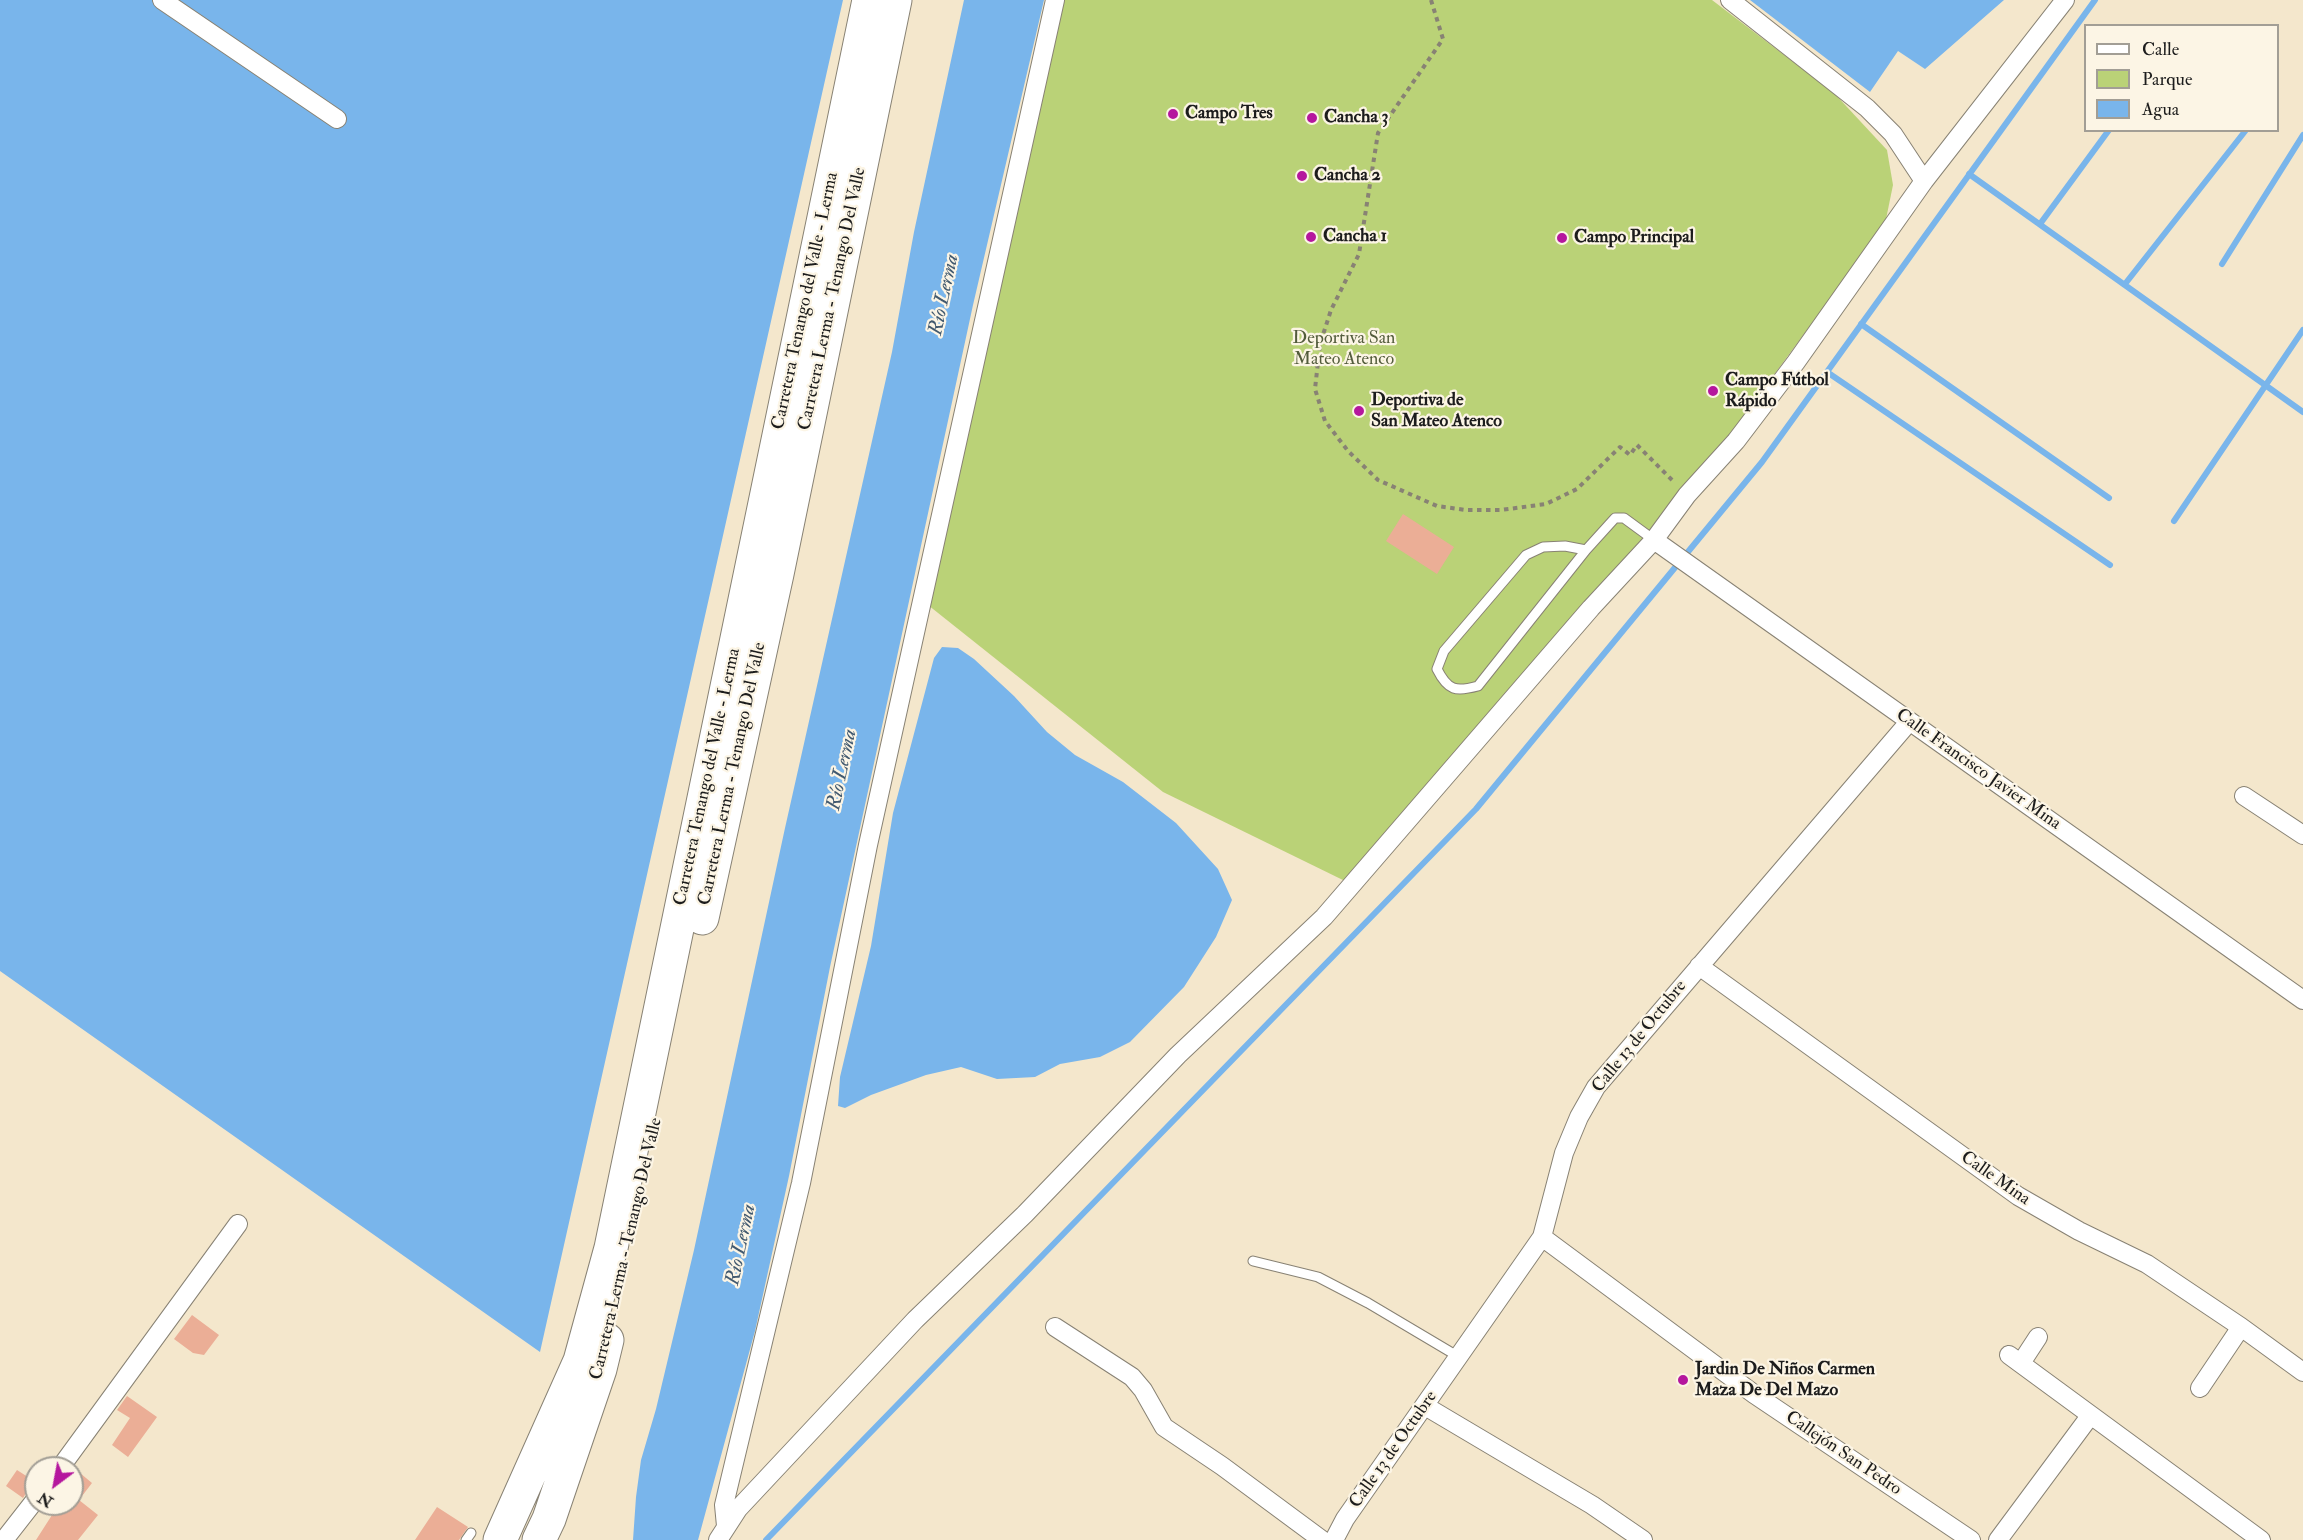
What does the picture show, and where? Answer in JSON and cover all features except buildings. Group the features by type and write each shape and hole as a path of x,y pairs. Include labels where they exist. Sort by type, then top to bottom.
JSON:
{"highway":[{"name":"Carretera Tenango del Valle - Lerma","path":"479,1538 580,1361 610,1248 869,0"},
{"name":"Carretera Lerma - Tenango Del Valle","path":"539,1540 549,1519 600,1369 628,1254 777,574 894,0"}],"street":[{"path":"162,0 337,119"},
{"path":"722,1533 724,1505 801,1183 868,845 1055,0"},
{"path":"1730,0 1867,108 1893,134 1924,181"},
{"path":"722,1533 746,1500 915,1320 1025,1215 1178,1055 1324,917 1591,608 1654,540 1688,495 1736,441 1789,371 1924,181 2065,0"},
{"name":"Calle Francisco Javier Mina","path":"1654,540 2303,1000"},
{"name":"Calle 13 de Octubre","path":"1334,1540 1345,1519 1542,1237 1564,1153 1579,1117 1596,1087 1909,722"},
{"path":"2244,796 2303,835"},
{"name":"Calle Mina","path":"1699,966 2018,1196 2079,1231 2147,1264 2303,1372"},
{"path":"69,1456 238,1224"},
{"name":"Callejón San Pedro","path":"1542,1237 1754,1394 1965,1538"},
{"path":"1055,1327 1132,1377 1143,1390 1164,1427 1222,1466 1322,1540"},
{"path":"2200,1388 2241,1327"},
{"path":"2038,1337 2015,1359 2261,1540"},
{"path":"1425,1406 1592,1505 1643,1540"},
{"path":"1998,1540 2090,1416"},
{"path":"4,1540 24,1514"}],"lane":[{"path":"1586,550 1565,546 1543,547 1526,555 1444,651 1437,669 1444,683 1459,691 1478,686 1586,550 1615,518 1624,518 1654,540"},
{"path":"1252,1261 1318,1277 1368,1303 1459,1357"}],"path":[{"path":"1431,0 1443,39 1378,134 1359,255 1331,310 1320,344 1315,389 1325,421 1348,451 1378,480 1437,506 1466,510 1501,510 1546,504 1577,489 1620,447 1630,455 1637,445 1688,495"}],"green space":[{"name":"Deportiva de San Mateo Atenco","path":"1062,0 1712,0 1834,93 1887,150 1893,185 1885,224 1709,463 1347,882 1163,792 928,605"}],"water":[{"path":"0,0 843,0 540,1352 0,971"},
{"name":"Río Lerma","path":"964,0 1044,0 973,305 830,967 789,1176 755,1331 698,1540 633,1540 641,1460 656,1409 694,1250 785,828 892,352 914,232"},
{"path":"1750,0 2004,0 1925,69 1898,51 1870,92"},
{"path":"942,647 958,648 974,659 1014,696 1047,732 1075,755 1123,782 1176,823 1218,869 1232,900 1216,937 1184,987 1130,1042 1100,1057 1060,1064 1035,1077 997,1079 961,1067 926,1075 871,1095 845,1108 838,1106 840,1077 871,946 893,813 934,658"}],"waterway":[{"path":"766,1540 1476,809 1762,462 2095,0"},
{"path":"2040,224 2108,132"},
{"path":"2125,284 2244,132"},
{"path":"2222,264 2303,135"},
{"path":"1969,174 2303,412"},
{"path":"1861,324 2109,498"},
{"path":"2174,521 2303,330"},
{"path":"1827,372 2110,565"}],"place":[{"name":"Campo Tres","path":"1173,114"},
{"name":"Cancha 3","path":"1312,118"},
{"name":"Cancha 2","path":"1302,176"},
{"name":"Cancha 1","path":"1311,237"},
{"name":"Campo Principal","path":"1562,238"},
{"name":"Campo Fútbol Rápido","path":"1713,391"},
{"name":"Deportiva de San Mateo Atenco","path":"1359,411"},
{"name":"Jardin De Niños Carmen Maza De Del Mazo","path":"1683,1380"}],"park label":[{"name":"Deportiva San Mateo Atenco","path":"1344,349"}]}
